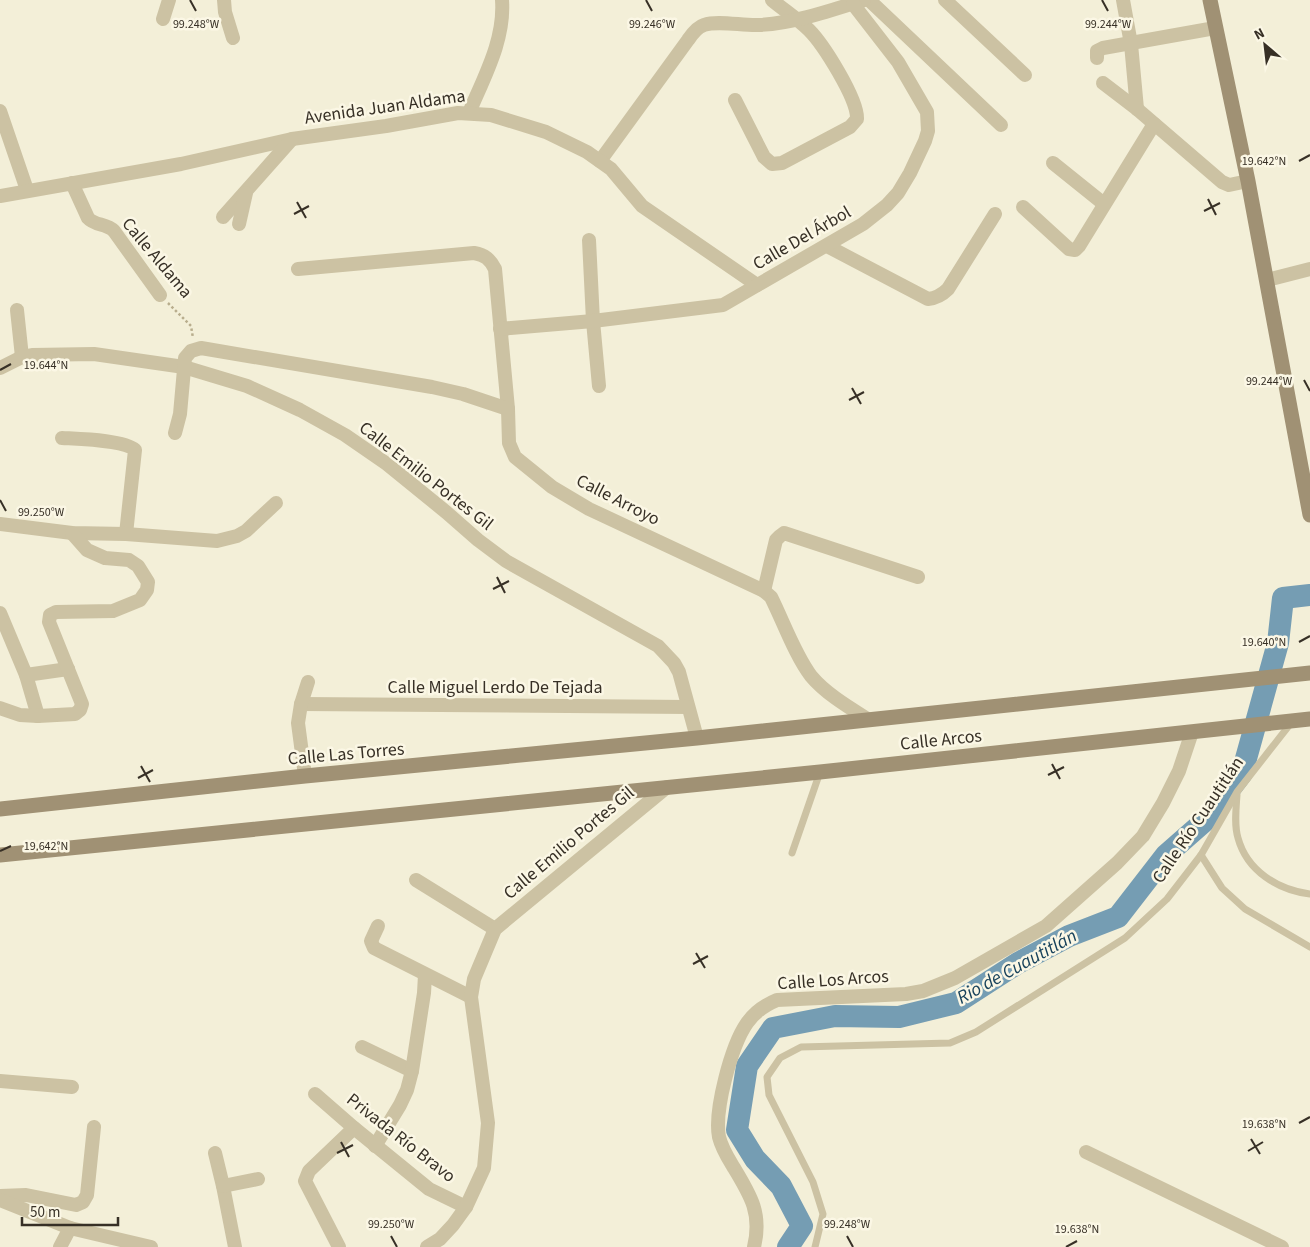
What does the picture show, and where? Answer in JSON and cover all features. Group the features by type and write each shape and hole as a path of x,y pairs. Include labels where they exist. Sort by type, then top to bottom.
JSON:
{"main road":[{"path":"1210,0 1248,181 1310,515"},
{"name":"Calle Arcos","path":"697,738 1305,674"},
{"name":"Calle Arcos","path":"667,786 820,772 1310,719"},
{"name":"Calle Las Torres","path":"0,809 305,776 697,738"},
{"path":"0,855 667,786"}],"street":[{"path":"163,19 168,0"},
{"path":"224,0 225,12 233,38"},
{"path":"469,113 495,49 501,28 502,0"},
{"path":"735,100 764,157 772,164 782,163 854,123 857,113 855,105 817,39 772,0"},
{"path":"869,0 1001,124"},
{"path":"945,0 1025,75"},
{"path":"1123,0 1131,44 1138,109"},
{"path":"600,161 688,40 703,25 716,23 758,25 798,21 859,2"},
{"name":"Calle Del Árbol","path":"500,329 593,321 714,307 733,301 757,285 827,246 876,215 887,205 898,193 910,173 925,141 928,131 927,112 898,62 859,2"},
{"path":"1097,58 1097,51 1103,48 1215,28"},
{"path":"1103,83 1138,109 1222,182 1229,185 1248,181"},
{"path":"0,111 27,190"},
{"name":"Avenida Juan Aldama","path":"0,196 181,164 292,139 386,126 458,113 491,115 546,132 573,144 600,161 615,174 642,206 757,285"},
{"path":"1023,207 1072,250 1079,246 1154,124"},
{"path":"222,217 292,139"},
{"path":"1053,163 1104,204"},
{"name":"Calle Aldama","path":"72,183 91,222 106,226 114,231 160,295"},
{"path":"239,224 246,190"},
{"path":"827,246 928,299 938,297 948,289 995,214"},
{"path":"588,240 599,386"},
{"name":"Calle Arroyo","path":"298,269 474,253 488,258 494,269 508,409 509,443 515,457 552,487 589,509 764,591"},
{"path":"1267,280 1310,269"},
{"path":"18,310 22,357"},
{"path":"175,432 180,414 186,355 191,351 204,348 432,387 463,394 508,409"},
{"name":"Calle Emilio Portes Gil","path":"0,368 22,357 40,354 94,354 184,367 247,386 314,417 367,449 506,561 658,646 674,663 679,672 697,738"},
{"path":"62,438 115,443 129,446 135,450 126,534"},
{"path":"0,524 72,532 126,534 206,541 228,539 246,530 276,504"},
{"path":"0,708 20,715 38,716 75,714 80,710 82,704 50,622 50,615 56,612 113,611 140,600 147,590 148,582 138,566 129,560 105,558 87,550 72,532"},
{"path":"869,720 843,703 812,677 771,597 764,591 776,540 786,533 918,577"},
{"path":"0,613 4,633 26,675 38,716"},
{"path":"26,675 68,669"},
{"path":"305,776 298,723 301,704 308,682"},
{"name":"Calle Miguel Lerdo De Tejada","path":"301,704 688,707"},
{"name":"Calle Río Cuautitlán","path":"955,978 1046,926 1124,856 1143,836 1163,803 1179,771 1192,732"},
{"name":"Calle Emilio Portes Gil","path":"495,929 667,786"},
{"path":"416,880 495,929 474,979 471,997 488,1123 484,1168 466,1207 453,1225 440,1238 427,1247"},
{"path":"378,926 371,941 374,948 471,997"},
{"path":"375,1146 400,1105 412,1071 425,975"},
{"name":"Calle Los Arcos","path":"754,1247 757,1233 755,1206 723,1151 718,1124 729,1063 739,1036 747,1023 767,1004 777,1000 906,994 924,991 955,978"},
{"path":"362,1047 412,1071"},
{"path":"0,1081 72,1087"},
{"name":"Privada Río Bravo","path":"315,1094 375,1146 429,1189 466,1207"},
{"path":"0,1198 26,1195 76,1205 83,1202 87,1195 94,1127"},
{"path":"339,1247 305,1181 309,1171 354,1128"},
{"path":"1086,1152 1282,1247"},
{"path":"215,1153 235,1247"},
{"path":"223,1186 258,1179"},
{"path":"0,1198 70,1228 151,1247"},
{"path":"60,1247 70,1228"}],"lane":[{"name":"Calle Río Cuautitlán","path":"816,1247 823,1214 813,1182 768,1095 767,1077 780,1058 801,1047 950,1043 976,1032 1125,938 1167,899 1201,855 1237,792 1286,722"},
{"path":"792,853 820,772"},
{"path":"1237,792 1238,837 1248,861 1264,877 1274,883 1310,894"},
{"path":"1201,855 1222,888 1239,904 1310,948"}],"path":[{"name":"Calle Aldama","path":"160,295 191,326 193,338 191,351"}],"waterway":[{"name":"Rio de Cuautitlán","path":"788,1247 802,1226 781,1186 755,1159 737,1130 747,1066 773,1028 835,1016 899,1017 956,1003 1018,963 1069,936 1118,917 1166,855 1207,819 1242,773 1278,643 1283,598 1310,595"}]}
